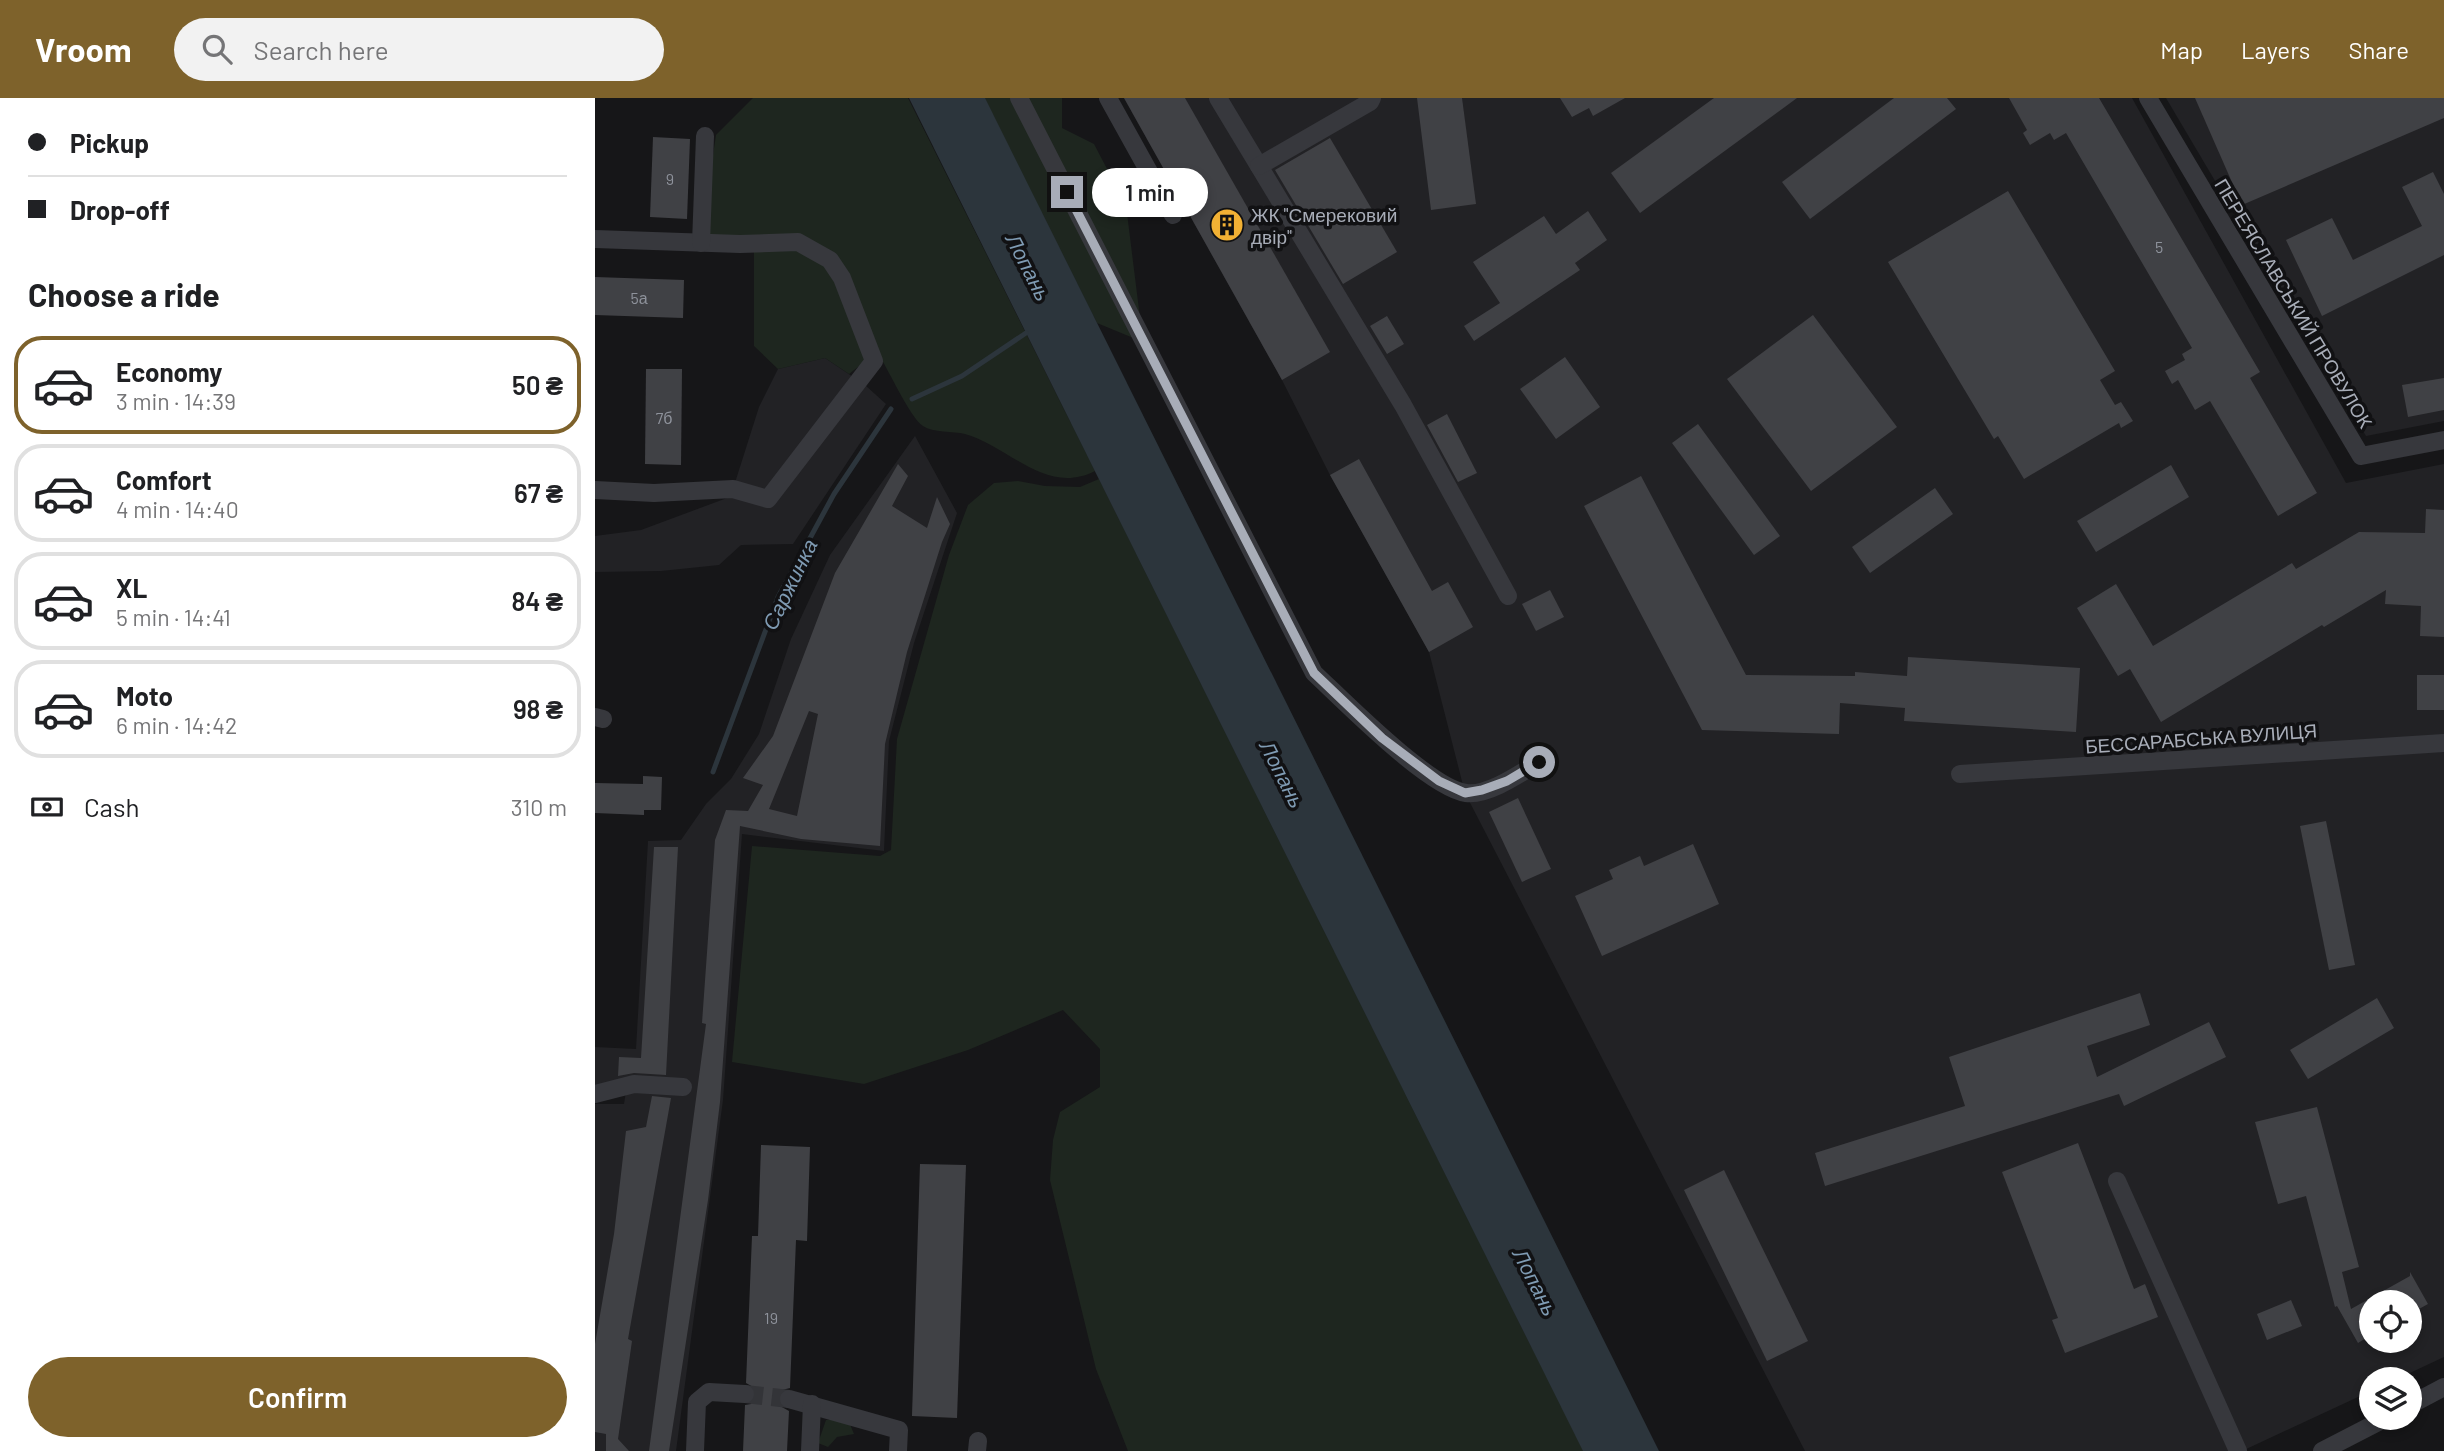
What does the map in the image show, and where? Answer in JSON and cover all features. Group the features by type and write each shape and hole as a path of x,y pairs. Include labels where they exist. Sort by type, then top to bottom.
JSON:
{"street":[{"path":"1019,98 1314,673 1382,738 1439,781 1465,793 1507,781 1539,762"},
{"path":"1108,98 1174,215"},
{"path":"1218,98 1403,405 1508,596"},
{"path":"1259,166 1370,102 1372,98"},
{"name":"ПЕРЕЯСЛАВСЬКИЙ ПРОВУЛОК","path":"2148,98 2361,456 2444,440"},
{"path":"701,243 705,136"},
{"path":"595,239 701,243 798,242 830,260 842,278 874,361 768,499 733,489 654,493 595,490"},
{"name":"БЕССАРАБСЬКА ВУЛИЦЯ","path":"1961,774 2444,744"},
{"path":"595,1094 634,1084 683,1087"},
{"path":"2117,1181 2238,1451"},
{"path":"2422,1399 2444,1387"},
{"path":"695,1451 697,1402 709,1392 745,1394"},
{"path":"789,1399 899,1430 898,1451"},
{"path":"810,1451 812,1404"},
{"path":"2322,1451 2363,1430"}],"shaded area":[{"path":"753,98 908,98 1095,471 1077,477 1060,478 1044,474 981,440 923,426 906,403 877,352 849,374 825,358 778,369 754,346 754,237 708,236 707,195 716,135"},
{"path":"984,98 1062,98 1062,128 1094,144 1126,205 1143,342 1097,323"},
{"path":"1124,98 2132,98 2346,483 2444,464 2444,1357 2422,1367 2359,1367 2359,1397 2242,1451 1805,1451 1465,793 1429,652 1330,475 1282,380"},
{"path":"2166,98 2444,98 2444,421 2366,436"},
{"path":"825,358 865,385 886,404 793,544 741,545 719,565 661,571 595,572 595,536 641,530 727,498 733,489 759,407 778,369"},
{"path":"915,436 957,513 914,643 889,741 884,851 742,834 723,1100 676,1451 595,1451 595,1104 624,1104 626,1091 595,1088 595,1047 636,1049 648,841 681,840 706,804 731,779 759,734 791,639 830,555"},
{"path":"1099,479 1584,1451 1128,1451 1096,1369 1050,1180 1053,1140 1060,1112 1100,1087 1100,1049 1063,1010 968,1050 864,1084 732,1062 752,846 880,856 891,850 897,739 949,555 968,505 994,483 1018,481 1045,486 1080,487"},
{"path":"826,1420 849,1422 854,1434 837,1437 828,1447 818,1443"}],"water":[{"name":"Лопань","path":"909,98 985,98 1659,1451 1583,1451"}],"building":[{"name":"ЖК \"Смерековий двір\"","path":"1124,98 1185,98 1330,352 1282,380"},
{"path":"1417,98 1462,98 1476,204 1431,210"},
{"path":"1560,98 1625,98 1593,116 1589,108 1572,117"},
{"path":"1714,98 1797,98 1640,213 1611,173"},
{"path":"1894,98 1947,98 1956,109 1810,219 1782,182"},
{"path":"2009,98 2099,98 2260,372 2250,378 2317,493 2278,516 2210,401 2195,410 2178,380 2172,384 2165,371 2185,360 2182,354 2192,348 2066,133 2054,140 2050,133 2030,145 2023,133 2027,130"},
{"path":"2195,98 2444,98 2444,118 2242,205"},
{"path":"653,137 690,139 687,219 650,217"},
{"path":"1330,138 1397,252 1343,284 1275,170"},
{"path":"2433,172 2444,194 2444,255 2322,316 2286,240 2332,218 2353,260 2422,226 2402,187"},
{"path":"2008,191 2115,371 2100,380 2115,405 2121,402 2133,421 2121,428 2119,423 2024,479 1998,436 1994,439 1888,262"},
{"path":"1588,211 1607,240 1575,263 1580,270 1474,341 1464,326 1500,303 1473,262 1544,216 1556,234"},
{"path":"595,277 684,280 683,318 595,315"},
{"path":"1813,315 1897,427 1811,491 1727,379"},
{"path":"1387,316 1404,344 1387,354 1370,326"},
{"path":"1565,357 1600,407 1556,439 1520,389"},
{"path":"646,369 682,369 681,465 645,464"},
{"path":"2444,378 2444,410 2408,417 2402,385"},
{"path":"1447,414 1477,473 1458,482 1427,425"},
{"path":"1698,424 1780,536 1754,555 1672,443"},
{"path":"1359,459 1432,591 1448,582 1473,627 1429,652 1330,475"},
{"path":"898,464 908,476 892,506 927,528 937,497 950,524 907,652 885,744 880,846 801,839 740,826 720,1102 708,1200 669,1451 649,1451 706,1024 702,1023 715,840 726,810 748,811 763,785 743,778 773,736 835,573","holes":["809,711 818,714 797,816 769,809"]},
{"path":"2171,465 2189,497 2096,552 2077,521"},
{"path":"1641,476 1746,675 1855,676 1855,672 1907,676 1908,657 2080,668 2076,732 1904,721 1905,708 1840,703 1839,734 1702,730 1584,506"},
{"path":"1935,488 1953,514 1870,573 1852,547"},
{"path":"2426,509 2444,510 2444,637 2420,636 2421,606 2385,604 2386,590 2324,627 2322,625 2161,722 2130,669 2118,676 2077,608 2116,584 2153,646 2292,563 2296,569 2359,532 2425,533"},
{"path":"1550,590 1564,617 1536,631 1522,604"},
{"path":"2417,675 2444,675 2444,710 2417,710"},
{"path":"643,776 662,777 661,810 644,810 644,815 595,813 595,783 643,784"},
{"path":"1518,798 1551,869 1522,882 1489,812"},
{"path":"2326,821 2355,965 2329,970 2300,826"},
{"path":"1693,844 1719,904 1602,956 1575,896 1613,879 1609,870 1640,856 1644,866"},
{"path":"654,847 678,847 666,1075 634,1073 618,1076 619,1057 641,1058"},
{"path":"2140,993 2150,1025 2087,1046 2097,1077 2209,1022 2226,1057 2124,1106 2119,1094 1825,1186 1815,1153 1965,1106 1949,1057"},
{"path":"2377,998 2394,1028 2308,1079 2290,1050"},
{"path":"652,1096 671,1098 628,1339 632,1341 618,1439 629,1451 606,1451 606,1434 595,1432 595,1344 614,1234 626,1131 646,1127"},
{"path":"2317,1107 2359,1267 2342,1272 2351,1309 2359,1305 2358,1343 2337,1306 2335,1307 2306,1196 2278,1204 2255,1122"},
{"path":"2078,1143 2134,1289 2145,1284 2158,1317 2065,1353 2052,1320 2058,1318 2002,1172"},
{"path":"761,1145 810,1147 807,1241 796,1240 790,1388 782,1390 778,1397 780,1406 789,1411 787,1451 743,1451 745,1405 751,1404 756,1395 755,1388 746,1383 752,1236 758,1236"},
{"path":"920,1164 966,1165 957,1418 912,1416"},
{"path":"1724,1170 1808,1341 1767,1361 1684,1190"},
{"path":"2410,1272 2420,1290 2385,1290 2410,1276"},
{"path":"2422,1293 2428,1304 2422,1307"},
{"path":"2291,1300 2302,1326 2267,1340 2257,1314"}],"waterway":[{"name":"Саржинка","path":"912,399 962,376 1026,333"},
{"name":"Саржинка","path":"713,772 778,597 834,494 891,409"}],"tunnel":[{"path":"745,1394 789,1399"}],"place":[{"name":"ЖК \"Смерековий двір\"","path":"1227,225"}],"route":[{"path":"1067,192 1314,673 1382,738 1439,781 1465,793 1507,781 1539,762"}]}
